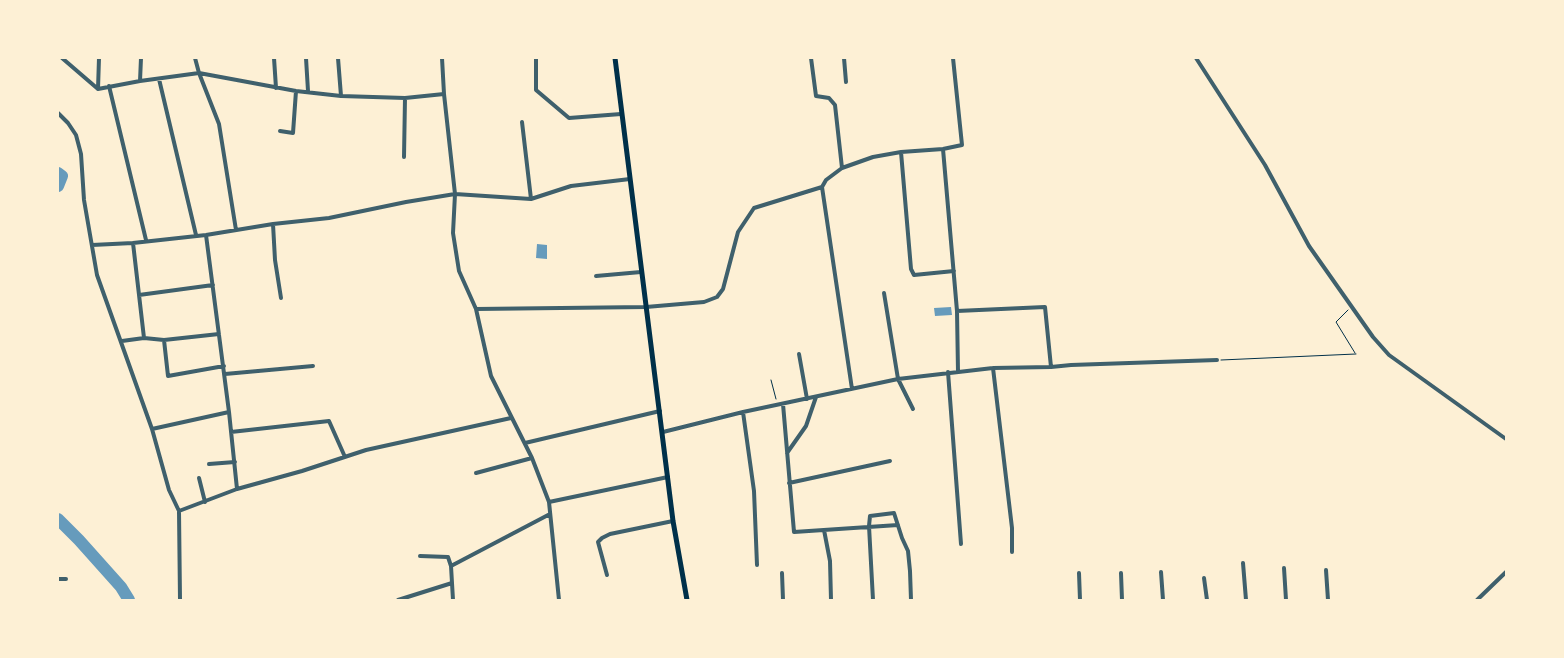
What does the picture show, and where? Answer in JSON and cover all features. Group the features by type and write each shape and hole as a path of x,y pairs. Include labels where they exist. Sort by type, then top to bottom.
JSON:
{"main road":[{"path":"615,58 673,521 687,600"}],"street":[{"path":"62,58 98,89"},
{"path":"98,89 99,58"},
{"path":"140,81 141,58"},
{"path":"195,58 219,124 236,230"},
{"path":"274,58 276,88"},
{"path":"306,58 308,91"},
{"path":"338,58 341,96"},
{"path":"442,58 455,194 453,233 459,271 476,309 491,376 532,458 549,502 559,600"},
{"path":"536,58 536,90 569,118 621,114"},
{"path":"811,58 816,96 830,98 835,105 842,168"},
{"path":"844,58 846,82"},
{"path":"852,390 822,187 826,180 842,168 873,157 901,152 944,149 962,145 953,58"},
{"path":"1196,58 1265,165 1309,246 1373,337 1389,355 1506,439"},
{"path":"98,89 199,73 276,88 341,96 405,98 444,94"},
{"path":"159,79 196,235"},
{"path":"109,86 146,240"},
{"path":"280,131 294,133 296,91"},
{"path":"404,157 405,98"},
{"path":"58,113 76,135 81,154 84,200 97,275 152,428 169,490 179,512 180,600"},
{"path":"522,122 531,199"},
{"path":"944,149 957,311 958,372"},
{"path":"901,152 914,275 954,271"},
{"path":"92,244 206,235 273,224 329,218 455,194 531,199 571,186 630,179"},
{"path":"476,309 646,307 704,302 717,297 723,289 738,232 754,208 822,187"},
{"path":"273,224 275,260 281,298"},
{"path":"206,235 224,366 237,489"},
{"path":"133,242 144,338"},
{"path":"596,276 641,272"},
{"path":"139,295 212,285"},
{"path":"884,293 898,379 913,409"},
{"path":"957,311 1045,307 1051,368"},
{"path":"122,341 144,338 164,340 219,334"},
{"path":"164,340 168,376 224,366"},
{"path":"799,354 807,399"},
{"path":"663,432 743,412 898,379 948,372 993,368 1051,368 1070,365 1217,360"},
{"path":"224,374 313,366"},
{"path":"993,368 1012,528 1012,552"},
{"path":"948,372 961,544"},
{"path":"787,453 806,426 816,397"},
{"path":"783,404 794,532 898,525"},
{"path":"525,444 660,411"},
{"path":"152,428 229,412"},
{"path":"743,412 754,491 757,565"},
{"path":"179,512 237,489 302,471 366,450 512,418"},
{"path":"231,432 329,422 345,457"},
{"path":"476,473 532,458"},
{"path":"789,483 890,461"},
{"path":"209,464 234,462"},
{"path":"549,502 668,477"},
{"path":"199,478 205,502"},
{"path":"873,600 870,516 894,512 908,551 911,600"},
{"path":"451,566 550,514"},
{"path":"607,575 598,542 602,538 610,534 673,521"},
{"path":"824,530 830,561 831,600"},
{"path":"420,556 448,556 451,566 453,600"},
{"path":"1243,564 1246,600"},
{"path":"1284,568 1286,600"},
{"path":"1326,570 1328,600"},
{"path":"1161,572 1163,600"},
{"path":"1477,600 1506,572"},
{"path":"782,573 783,600"},
{"path":"1079,573 1080,600"},
{"path":"1121,573 1122,600"},
{"path":"1204,578 1207,600"},
{"path":"58,579 66,579"},
{"path":"398,600 452,582"}],"path":[{"path":"1217,360 1356,354 1336,322 1351,307"},
{"path":"772,380 777,405"}],"water":[{"path":"537,244 547,245 547,259 536,258"},
{"path":"951,307 952,315 935,316 934,308"}],"waterway":[{"path":"58,173 62,176 58,186"},
{"path":"58,519 121,587 129,600"}]}
